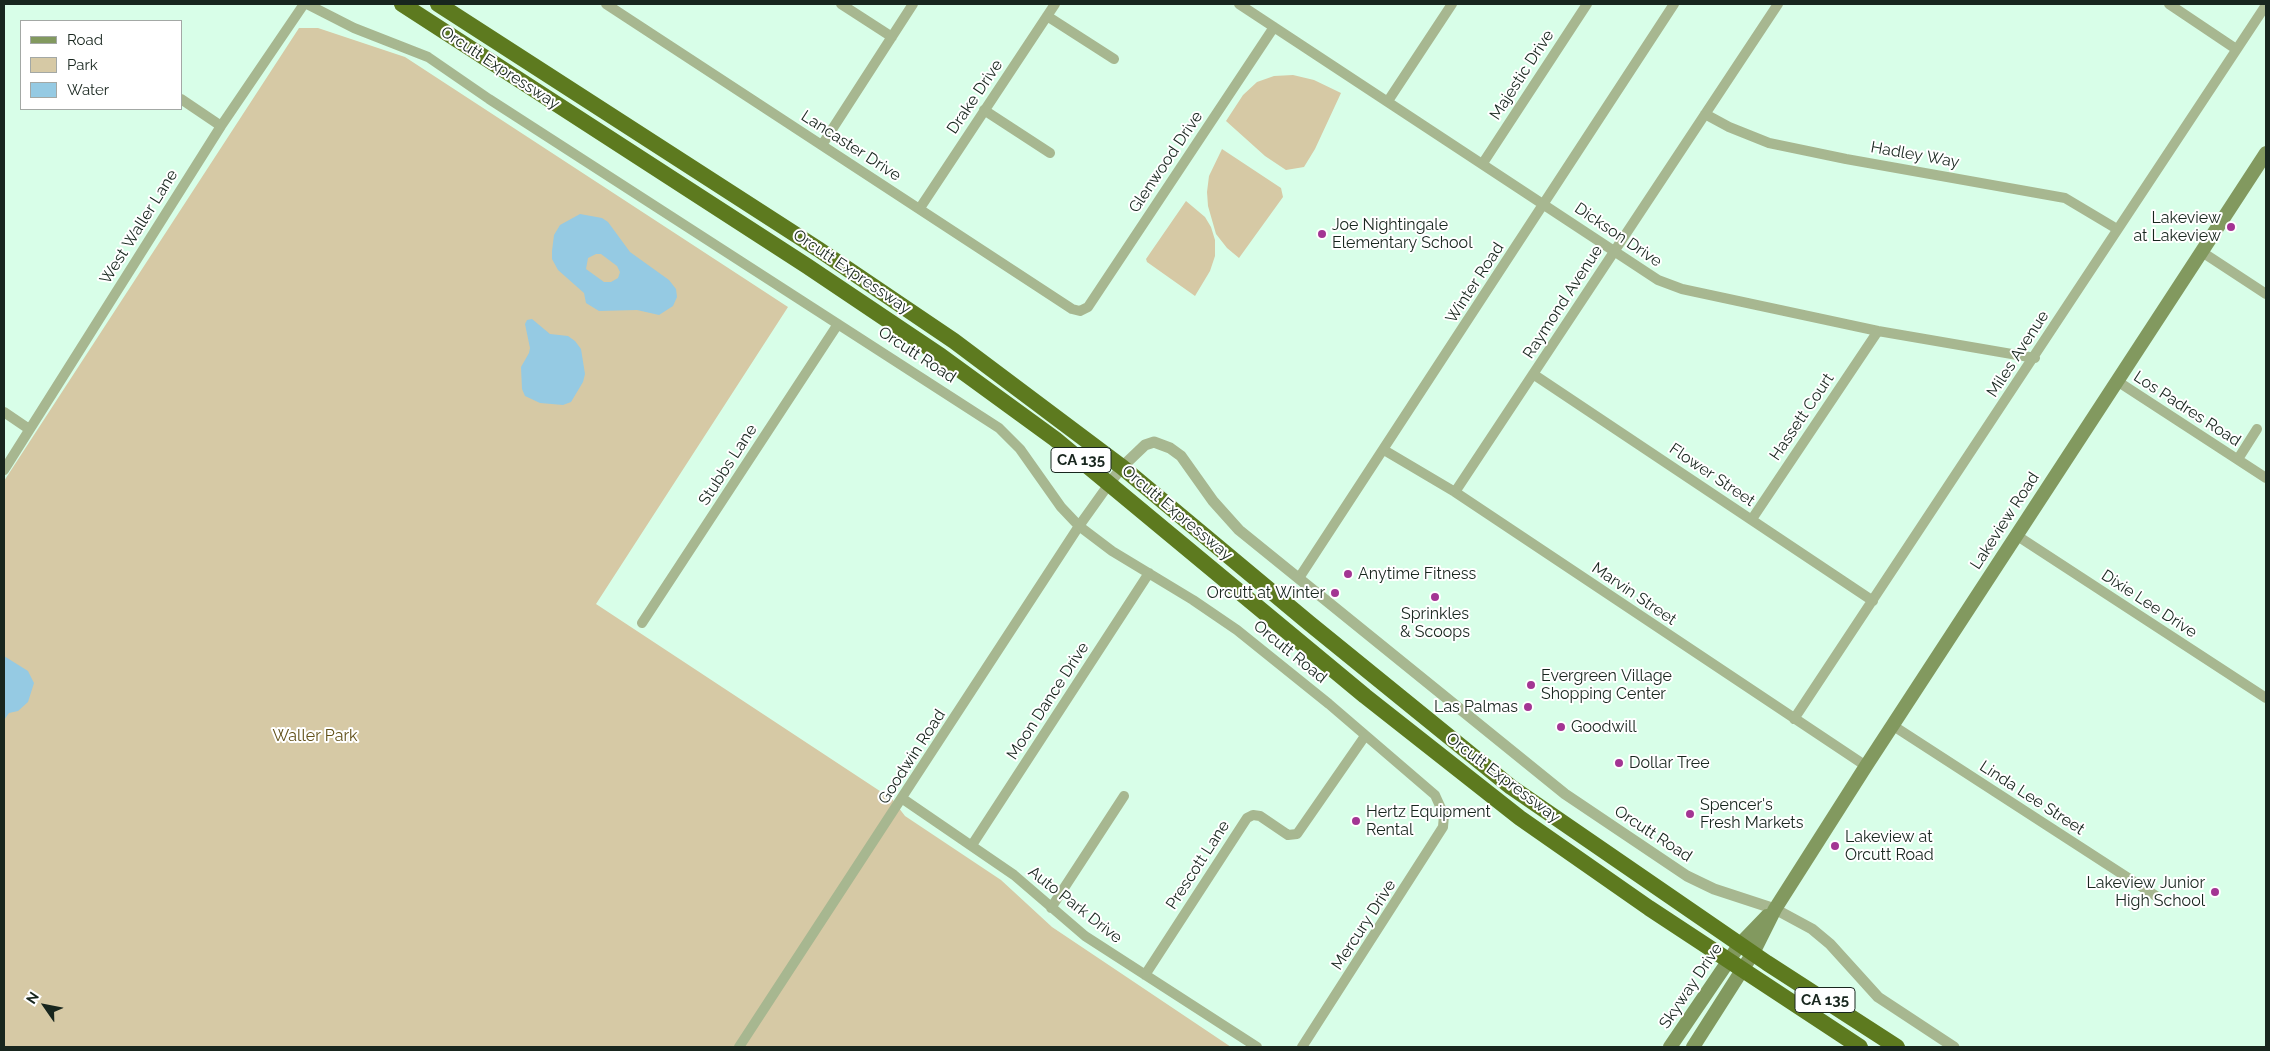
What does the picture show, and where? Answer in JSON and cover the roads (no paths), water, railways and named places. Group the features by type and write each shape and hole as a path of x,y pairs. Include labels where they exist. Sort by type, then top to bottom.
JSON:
{"highway":[{"name":"Orcutt Expressway","path":"402,4 807,266 933,351 1055,439 1365,696 1520,818 1728,961 1860,1047"},
{"name":"Orcutt Expressway","path":"438,4 818,249 954,341 1122,467 1477,762 1596,847 1897,1047"}],"main road":[{"name":"Lakeview Road","path":"1747,949 2266,153"},
{"name":"Skyway Drive","path":"1670,1047 1728,961 1747,949"},
{"name":"Skyway Drive","path":"1693,1047 1743,971 1747,949"}],"street":[{"name":"West Waller Lane","path":"4,470 220,126 305,4"},
{"name":"Orcutt Road","path":"305,4 354,28 428,57 489,100 999,428 1020,449 1061,507 1079,526 1112,550 1193,600 1237,630 1329,704 1426,787 1440,802 1444,816"},
{"name":"Lancaster Drive","path":"606,4 1072,309 1080,311"},
{"path":"841,4 892,36"},
{"path":"822,145 914,4"},
{"name":"Drake Drive","path":"920,208 1055,4"},
{"name":"Dickson Drive","path":"1239,4 1658,280 1682,289 1878,330 2035,358"},
{"path":"1388,101 1452,4"},
{"name":"Majestic Drive","path":"1482,163 1587,4"},
{"name":"Winter Road","path":"1300,578 1674,4"},
{"name":"Raymond Avenue","path":"1455,492 1778,4"},
{"path":"2170,4 2236,49"},
{"name":"Miles Avenue","path":"1794,719 2035,358 2117,229 2266,5"},
{"path":"1047,16 1114,59"},
{"name":"Glenwood Drive","path":"1080,311 1088,307 1274,26"},
{"path":"182,100 220,126"},
{"path":"984,110 1050,153"},
{"name":"Hadley Way","path":"1705,114 1737,131 1768,143 1846,159 2065,198 2117,229"},
{"path":"2202,252 2266,294"},
{"name":"Stubbs Lane","path":"642,623 838,324"},
{"name":"Hassett Court","path":"1752,519 1878,330"},
{"name":"Flower Street","path":"1533,374 1873,601"},
{"name":"Los Padres Road","path":"2117,381 2266,478"},
{"path":"4,412 29,429"},
{"path":"2238,459 2257,429"},
{"name":"Orcutt Road","path":"1109,484 1122,467 1146,445 1154,442 1170,448 1181,456 1213,501 1239,530 1565,794 1687,876 1714,889 1774,909 1812,929 1830,944 1878,997 1954,1047"},
{"name":"Marvin Street","path":"1384,450 1455,492 1866,766"},
{"name":"Goodwin Road","path":"739,1047 903,799 1079,526 1109,484"},
{"name":"Dixie Lee Drive","path":"2016,535 2266,698"},
{"name":"Moon Dance Drive","path":"972,845 1149,573"},
{"name":"Linda Lee Street","path":"1892,724 2156,896"},
{"name":"Prescott Lane","path":"1145,975 1247,818 1253,815 1260,816 1288,835 1298,834 1366,736"},
{"path":"1051,908 1124,796"},
{"name":"Auto Park Drive","path":"903,799 972,845 1014,876 1085,936 1257,1047"},
{"name":"Mercury Drive","path":"1302,1047 1432,846 1443,827 1444,816"}],"water":[{"path":"580,214 602,218 608,222 630,252 669,280 676,289 677,297 673,306 659,315 637,310 599,311 586,303 584,293 558,270 552,259 554,235 560,225","holes":["601,254 617,266 620,272 618,278 611,282 604,282 586,269 588,258"]},
{"path":"532,319 550,334 568,336 581,349 585,374 583,382 571,402 563,405 540,403 525,396 522,389 521,367 530,348 525,324 527,320"},
{"path":"4,656 28,671 34,683 28,702 18,711 9,713 4,720"}],"place":[{"name":"Lakeview at Lakeview","path":"2231,227"},
{"name":"Joe Nightingale Elementary School","path":"1322,234"},
{"name":"Anytime Fitness","path":"1348,574"},
{"name":"Orcutt at Winter","path":"1335,593"},
{"name":"Sprinkles & Scoops","path":"1435,597"},
{"name":"Evergreen Village Shopping Center","path":"1531,685"},
{"name":"Las Palmas","path":"1528,707"},
{"name":"Goodwill","path":"1561,727"},
{"name":"Dollar Tree","path":"1619,763"},
{"name":"Spencer's Fresh Markets","path":"1690,814"},
{"name":"Hertz Equipment Rental","path":"1356,821"},
{"name":"Lakeview at Orcutt Road","path":"1835,846"},
{"name":"Lakeview Junior High School","path":"2215,892"}],"park label":[{"name":"Waller Park","path":"315,736"}]}
